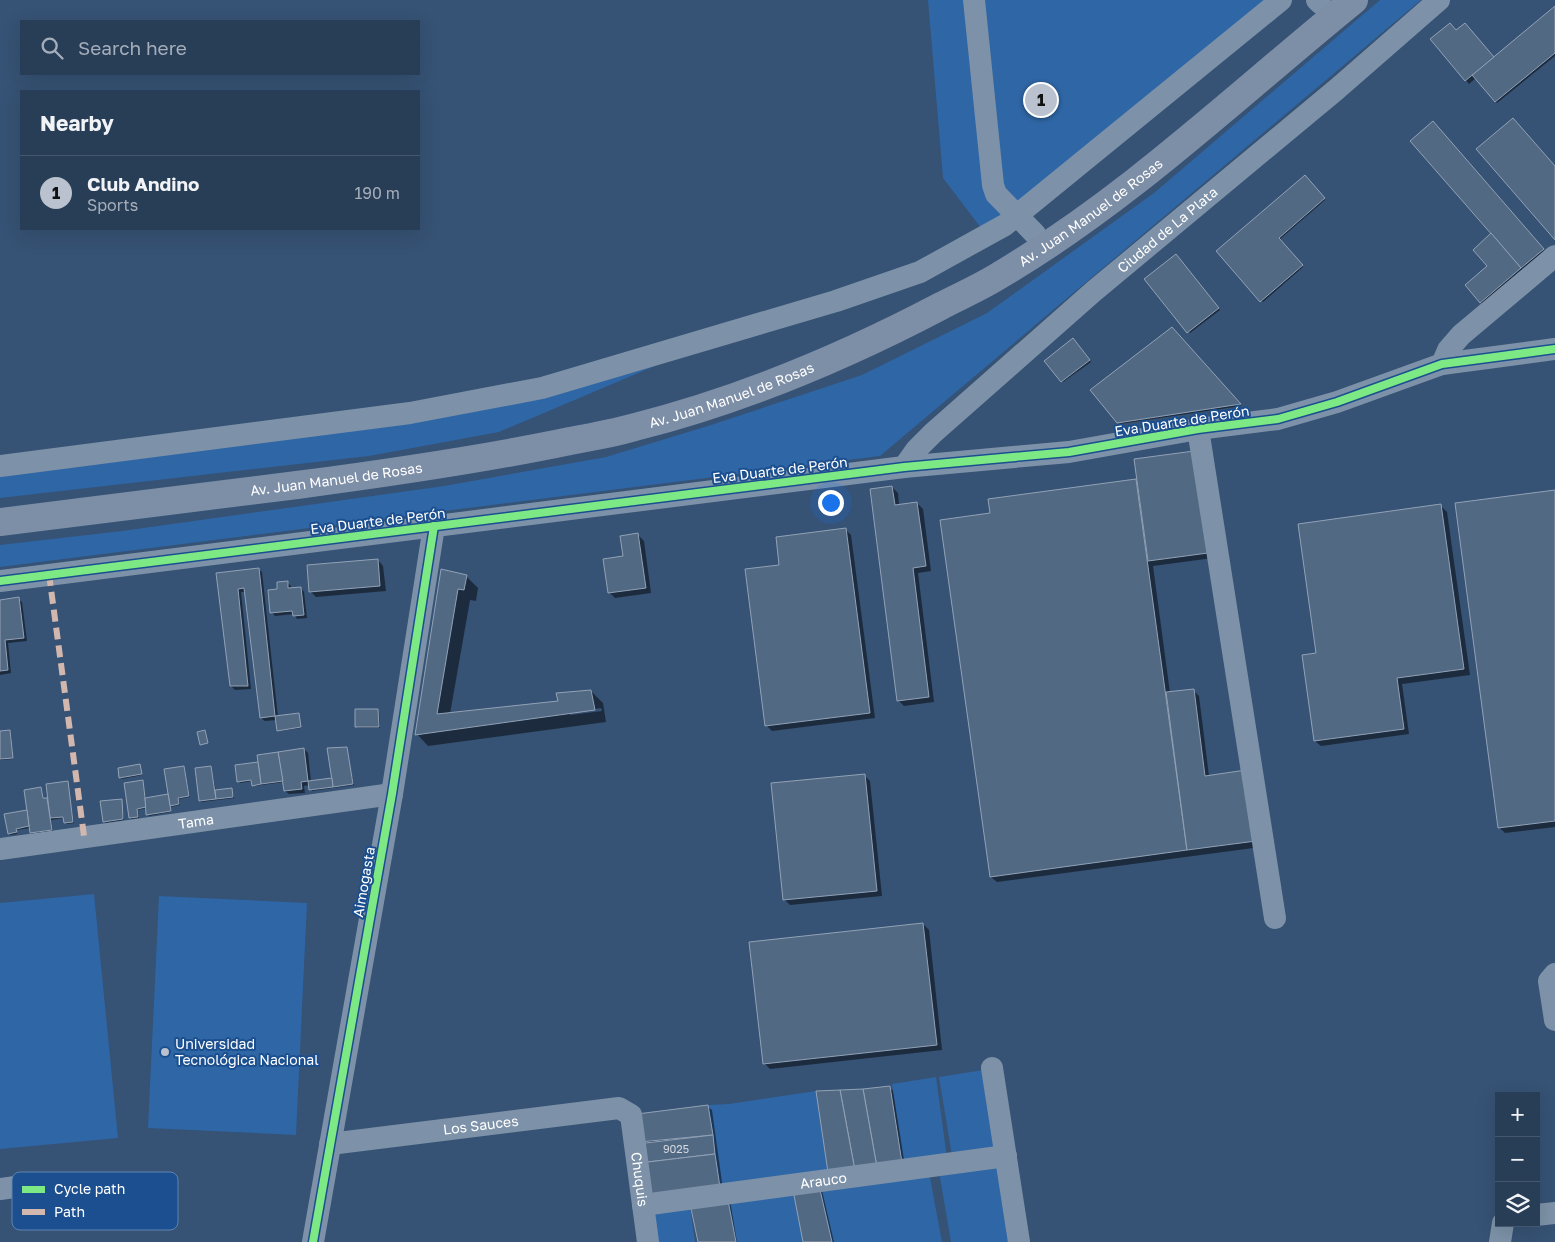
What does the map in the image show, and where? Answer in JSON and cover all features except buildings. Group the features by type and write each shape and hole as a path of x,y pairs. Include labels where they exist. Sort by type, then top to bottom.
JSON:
{"main road":[{"name":"Av. Juan Manuel de Rosas","path":"0,522 356,477 500,455 634,428 701,409 782,379 844,354 916,320 998,276 1052,242 1100,209 1176,149 1354,0"},
{"name":"Av. Juan Manuel de Rosas","path":"0,505 342,466 534,435 618,415 737,377 814,348 934,292 988,264 1026,225 1147,149 1320,1"}],"street":[{"path":"974,0 993,185 996,194 1026,225"},
{"path":"0,466 410,413 542,388 836,301 920,272 1005,225 1026,225 1281,0"},
{"name":"Ciudad de La Plata","path":"904,467 916,450 933,433 1094,291 1337,89 1440,0"},
{"path":"1442,364 1448,350 1461,335 1555,256"},
{"name":"Eva Duarte de Perón","path":"0,581 904,467 1069,452 1198,429 1278,420 1337,402 1442,364 1555,349"},
{"path":"1198,429 1276,918"},
{"name":"Aimogasta","path":"313,1242 392,794 434,526"},
{"name":"Tama","path":"0,849 392,794"},
{"path":"1555,974 1549,981 1555,1020"},
{"path":"992,1068 1019,1242"},
{"name":"Los Sauces","path":"330,1144 619,1108 631,1115"},
{"name":"Chuquis","path":"631,1115 648,1242"},
{"name":"Arauco","path":"643,1205 1006,1156"},
{"path":"1540,1215 1555,1213"}],"shaded area":[{"path":"928,0 1267,0 1025,200 981,228 943,178"},
{"path":"1380,0 1421,0 880,456 0,567 0,545 122,531 444,486 606,457 711,425 862,375 987,313 1154,193"},
{"path":"669,360 499,432 369,456 0,498 0,473"},
{"path":"94,894 118,1138 0,1149 0,903"},
{"path":"159,896 307,903 296,1135 148,1128"},
{"path":"983,1070 997,1149 952,1156 939,1077"},
{"path":"936,1077 947,1158 903,1163 892,1084"},
{"path":"816,1091 829,1180 928,1167 942,1242 832,1242 818,1181 721,1194 708,1105 729,1104"},
{"path":"999,1162 1013,1242 951,1242 939,1172"},
{"path":"792,1185 803,1242 736,1242 727,1195"},
{"path":"689,1199 695,1242 649,1242 643,1205"}],"marked path":[{"path":"49,574 84,836"}],"cycle path":[{"path":"0,581 904,467 1069,452 1198,429 1278,419 1337,402 1442,364 1555,349"},
{"path":"313,1242 392,794 434,526"}],"place":[{"name":"Club Andino","path":"1041,100"},
{"name":"Universidad Tecnológica Nacional","path":"165,1052"}]}
